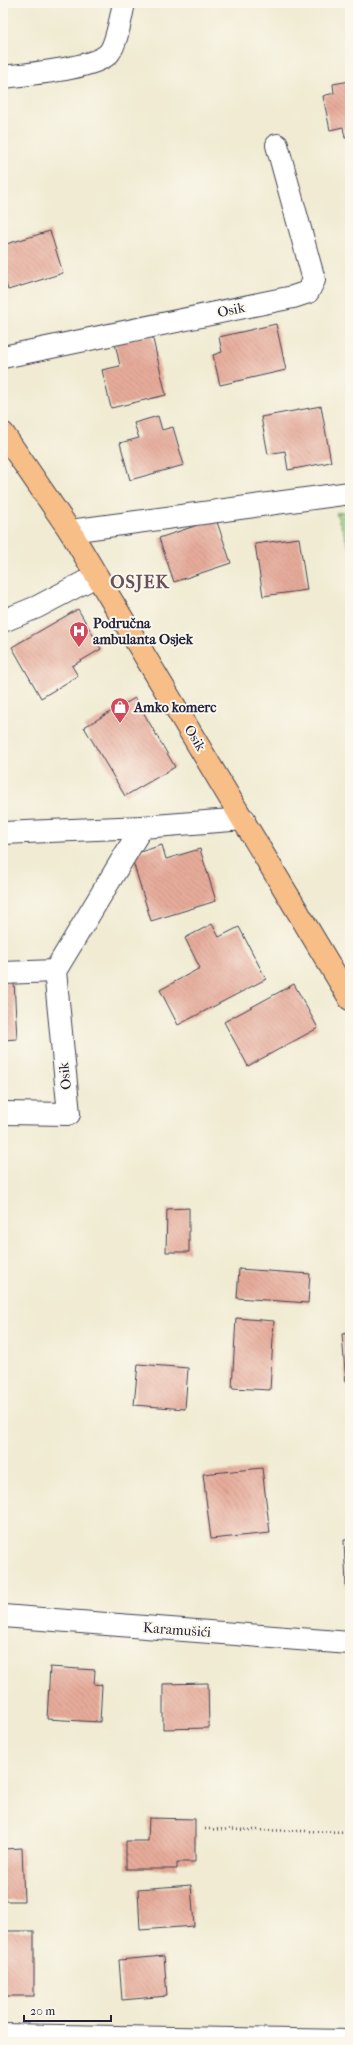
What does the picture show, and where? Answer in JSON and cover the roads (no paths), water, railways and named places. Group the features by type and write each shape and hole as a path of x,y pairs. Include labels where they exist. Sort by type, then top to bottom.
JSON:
{"main road":[{"name":"Osik","path":"3,433 70,531 244,819 350,999"}],"street":[{"path":"3,77 80,66 100,60 109,52 113,44 124,3"},
{"name":"Osik","path":"3,357 293,297 308,292 314,280 277,145"},
{"path":"70,531 350,493"},
{"path":"3,621 37,607 96,576"},
{"path":"3,833 142,827 244,819"},
{"path":"3,973 55,971 142,827"},
{"name":"Osik","path":"3,1113 69,1114 55,971"},
{"name":"Karamušići","path":"3,1616 350,1643"},
{"path":"3,2035 350,2041"}],"place":[{"name":"Područna ambulanta Osjek","path":"79,648"},
{"name":"Amko komerc","path":"120,724"}],"district":[{"name":"OSJEK","path":"140,582"}]}
